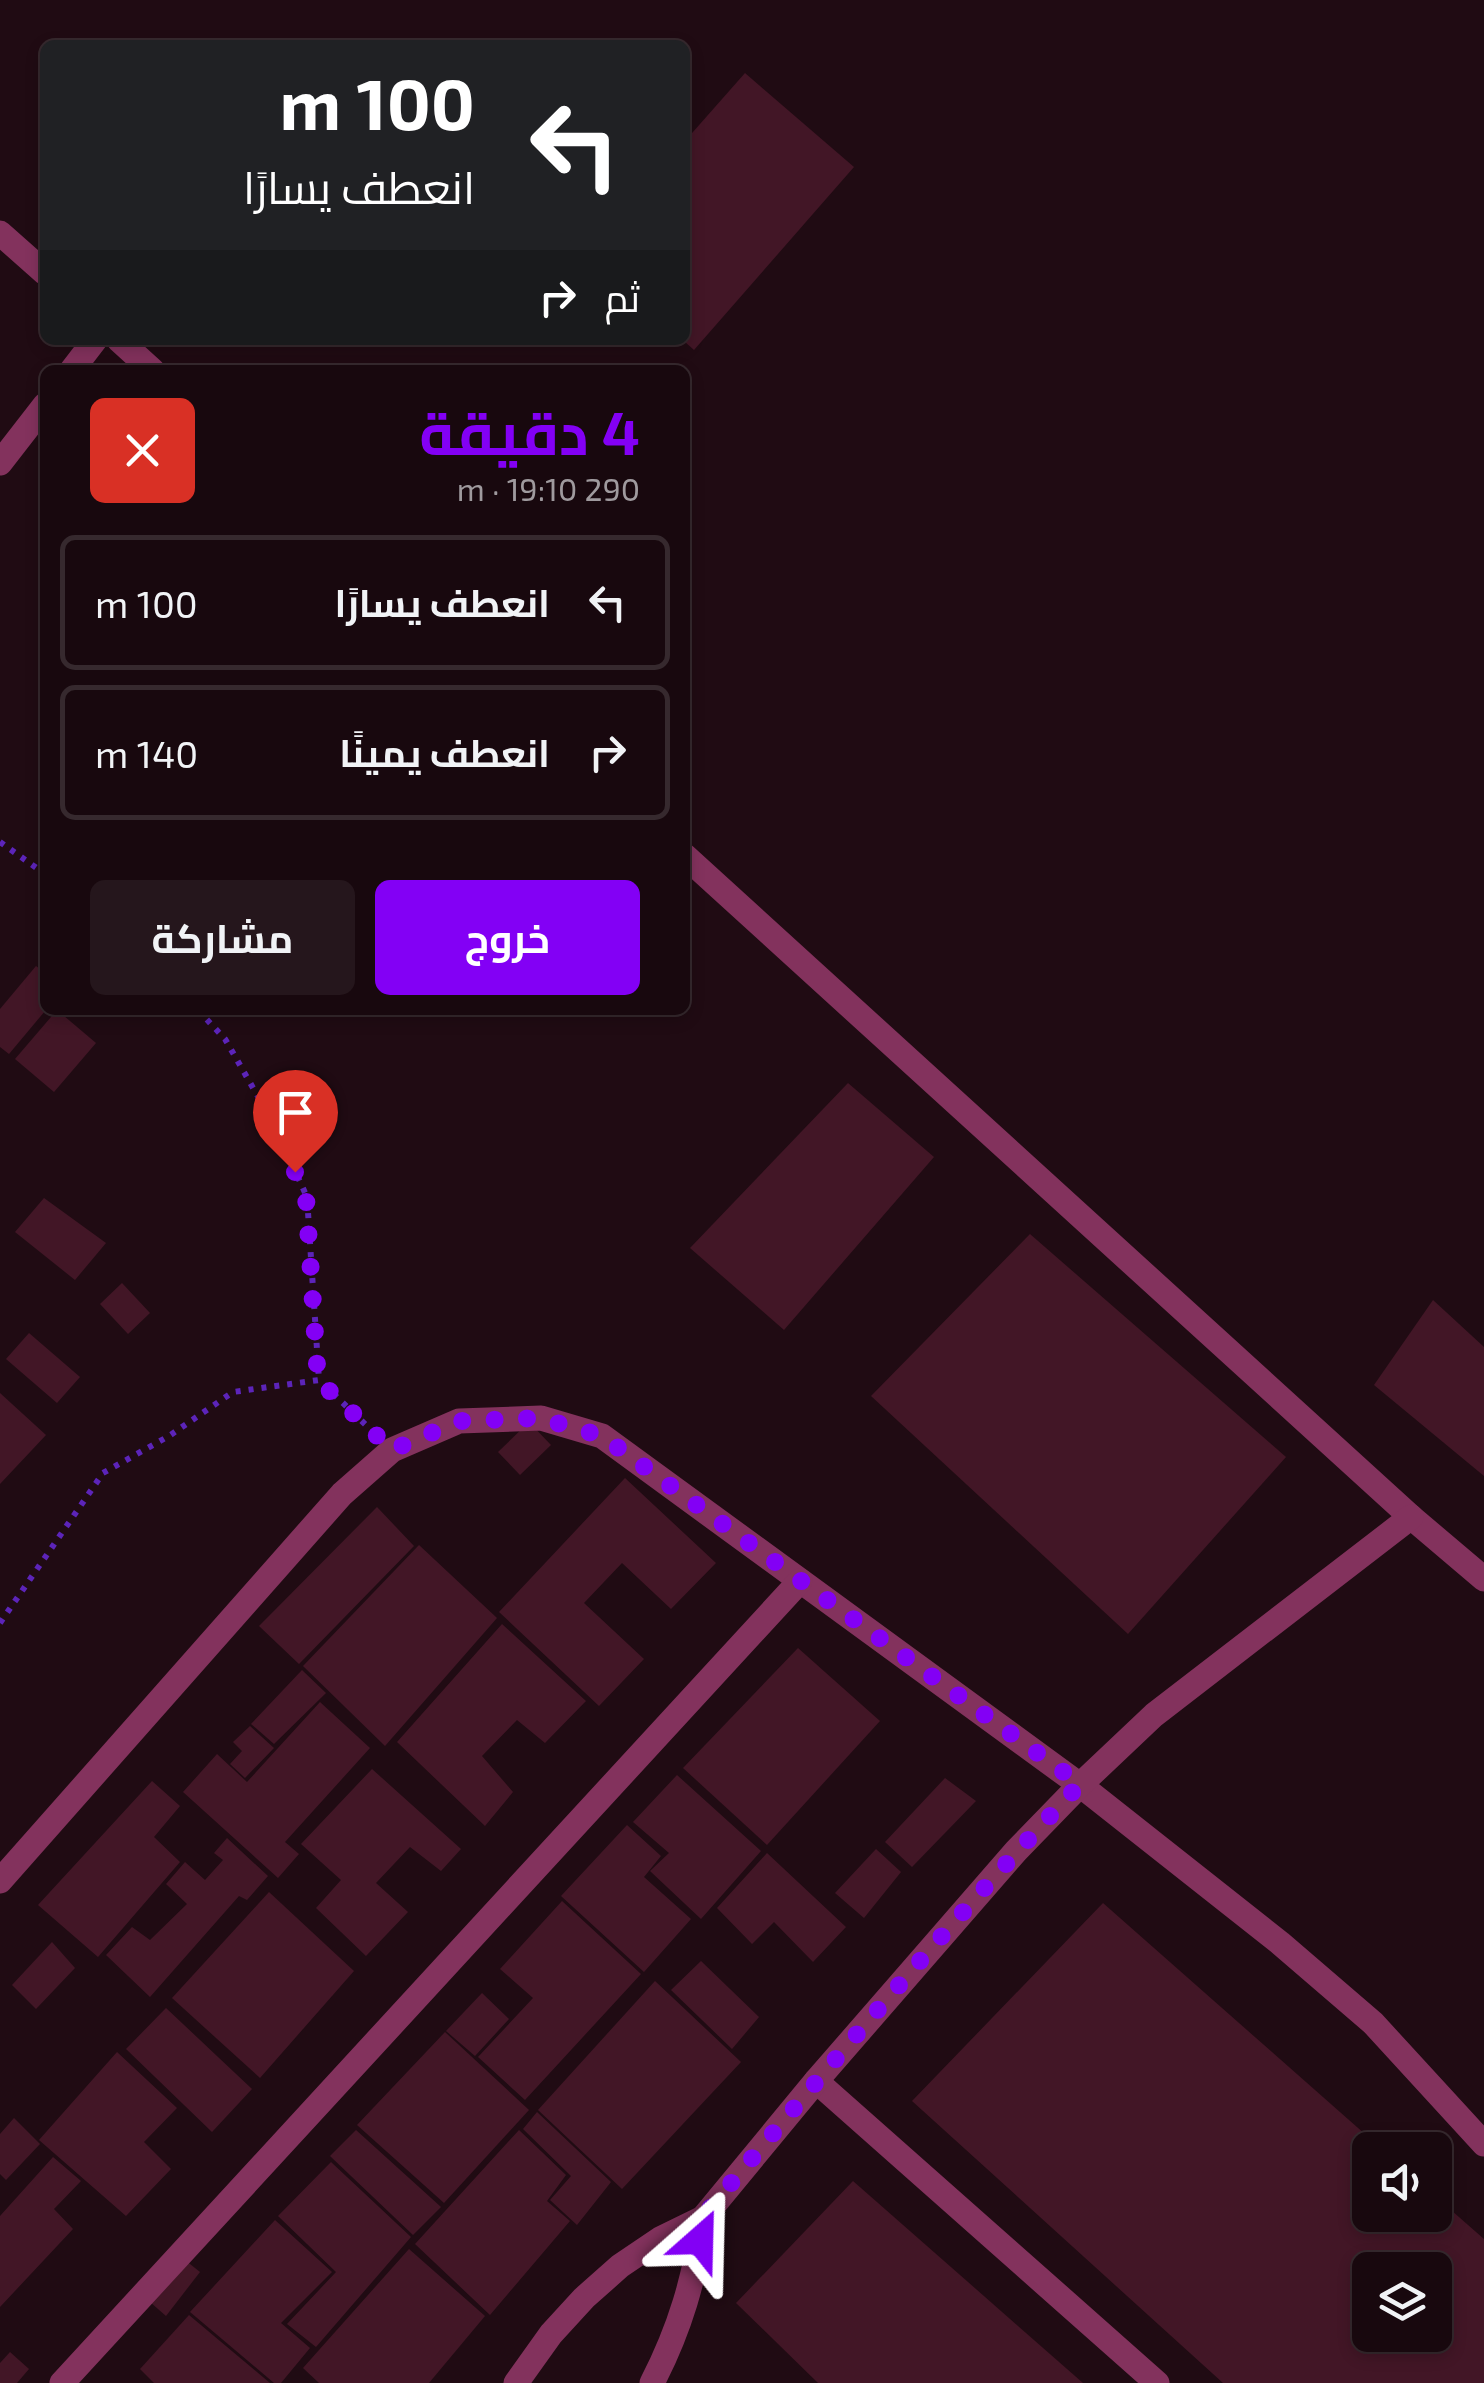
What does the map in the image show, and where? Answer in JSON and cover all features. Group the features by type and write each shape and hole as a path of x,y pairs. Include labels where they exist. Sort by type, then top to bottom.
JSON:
{"lane":[{"path":"0,233 40,269"},
{"path":"76,365 91,345"},
{"path":"124,345 146,365"},
{"path":"0,462 40,410"},
{"path":"690,861 1411,1517 1484,1579"},
{"path":"0,1880 342,1494 392,1450 459,1421 540,1418 602,1436 1080,1784 1330,1983 1372,2022 1484,2144"},
{"path":"516,2383 551,2334 620,2266 660,2239 702,2218 1016,1851 1080,1784 1169,1704 1411,1517"},
{"path":"62,2383 800,1580"},
{"path":"816,2081 1157,2383"},
{"path":"652,2383 686,2306 702,2218"}],"path":[{"path":"0,842 40,870"},
{"path":"203,1015 225,1039 272,1121 306,1197 318,1380 392,1450"},
{"path":"0,1623 103,1474 234,1392 318,1380"}],"building":[{"path":"745,73 854,167 694,350 688,345 690,135"},
{"path":"36,966 40,969 42,1015 9,1054 0,1047 0,1009"},
{"path":"53,1015 63,1015 96,1043 54,1092 15,1059"},
{"path":"848,1083 934,1157 784,1330 690,1248"},
{"path":"44,1198 106,1243 75,1280 15,1232"},
{"path":"1030,1234 1286,1457 1128,1634 871,1396"},
{"path":"122,1283 150,1313 128,1334 100,1304"},
{"path":"1433,1300 1484,1347 1484,1476 1374,1385"},
{"path":"29,1333 80,1377 57,1403 6,1359"},
{"path":"0,1393 46,1435 0,1484"},
{"path":"529,1422 551,1445 520,1475 498,1452"},
{"path":"625,1478 716,1563 671,1609 622,1563 584,1603 644,1659 599,1706 499,1612"},
{"path":"377,1507 414,1546 299,1664 259,1626"},
{"path":"419,1545 497,1618 385,1746 303,1666"},
{"path":"502,1624 586,1701 545,1743 517,1720 482,1756 513,1792 485,1826 397,1742"},
{"path":"798,1648 880,1721 767,1845 683,1768"},
{"path":"302,1670 326,1693 274,1744 251,1724"},
{"path":"320,1702 370,1748 285,1842 299,1854 278,1878 183,1792 217,1754 247,1782"},
{"path":"250,1726 274,1748 245,1778 230,1764 242,1751 233,1742"},
{"path":"372,1769 461,1849 441,1871 410,1847 376,1883 408,1912 366,1956 316,1908 341,1880 301,1844"},
{"path":"677,1775 761,1851 701,1919 650,1871 669,1853 633,1822"},
{"path":"945,1778 976,1801 912,1867 885,1842"},
{"path":"152,1781 180,1806 154,1837 180,1862 98,1957 38,1905"},
{"path":"627,1825 661,1856 644,1877 691,1919 644,1972 561,1896"},
{"path":"227,1838 268,1876 247,1900 239,1896 150,1997 106,1955 132,1927 150,1940 187,1904 166,1884 185,1862 205,1880 223,1860 214,1853"},
{"path":"876,1849 901,1872 864,1918 835,1893"},
{"path":"767,1853 846,1927 813,1962 774,1922 752,1944 717,1908"},
{"path":"269,1892 354,1971 260,2078 172,1998"},
{"path":"562,1901 641,1974 525,2100 478,2057 533,1998 500,1969"},
{"path":"1103,1903 1363,2132 1352,2132 1352,2232 1452,2232 1452,2211 1484,2239 1484,2383 1223,2383 912,2101"},
{"path":"52,1942 75,1968 36,2009 12,1985"},
{"path":"701,1961 759,2017 732,2049 671,1990"},
{"path":"655,1981 741,2062 622,2189 538,2110"},
{"path":"482,1993 509,2019 475,2056 446,2031"},
{"path":"166,2008 252,2089 212,2132 126,2049"},
{"path":"445,2032 529,2110 444,2203 357,2125"},
{"path":"117,2052 177,2108 144,2142 171,2169 126,2216 39,2140"},
{"path":"537,2112 611,2182 577,2225 550,2200 571,2176 523,2129"},
{"path":"14,2118 40,2144 6,2180 0,2174 0,2134"},
{"path":"356,2130 441,2207 413,2235 330,2156"},
{"path":"519,2130 566,2175 547,2201 570,2221 490,2315 415,2244"},
{"path":"53,2157 81,2181 54,2209 73,2229 0,2307 0,2216"},
{"path":"331,2162 411,2237 316,2347 287,2324 336,2272 278,2216"},
{"path":"853,2181 1083,2383 818,2383 736,2303"},
{"path":"275,2220 332,2272 281,2323 310,2348 281,2383 274,2383 190,2312"},
{"path":"409,2249 485,2316 429,2383 319,2383 303,2368"},
{"path":"185,2260 200,2272 166,2316 150,2302"},
{"path":"189,2315 270,2383 154,2383 140,2369"},
{"path":"10,2352 29,2369 17,2383 0,2383 0,2363"}],"route":[{"path":"295,1172 306,1197 318,1380 392,1450 459,1421 540,1418 602,1436 1080,1784 1016,1851 816,2081 702,2218 700,2240"}]}
